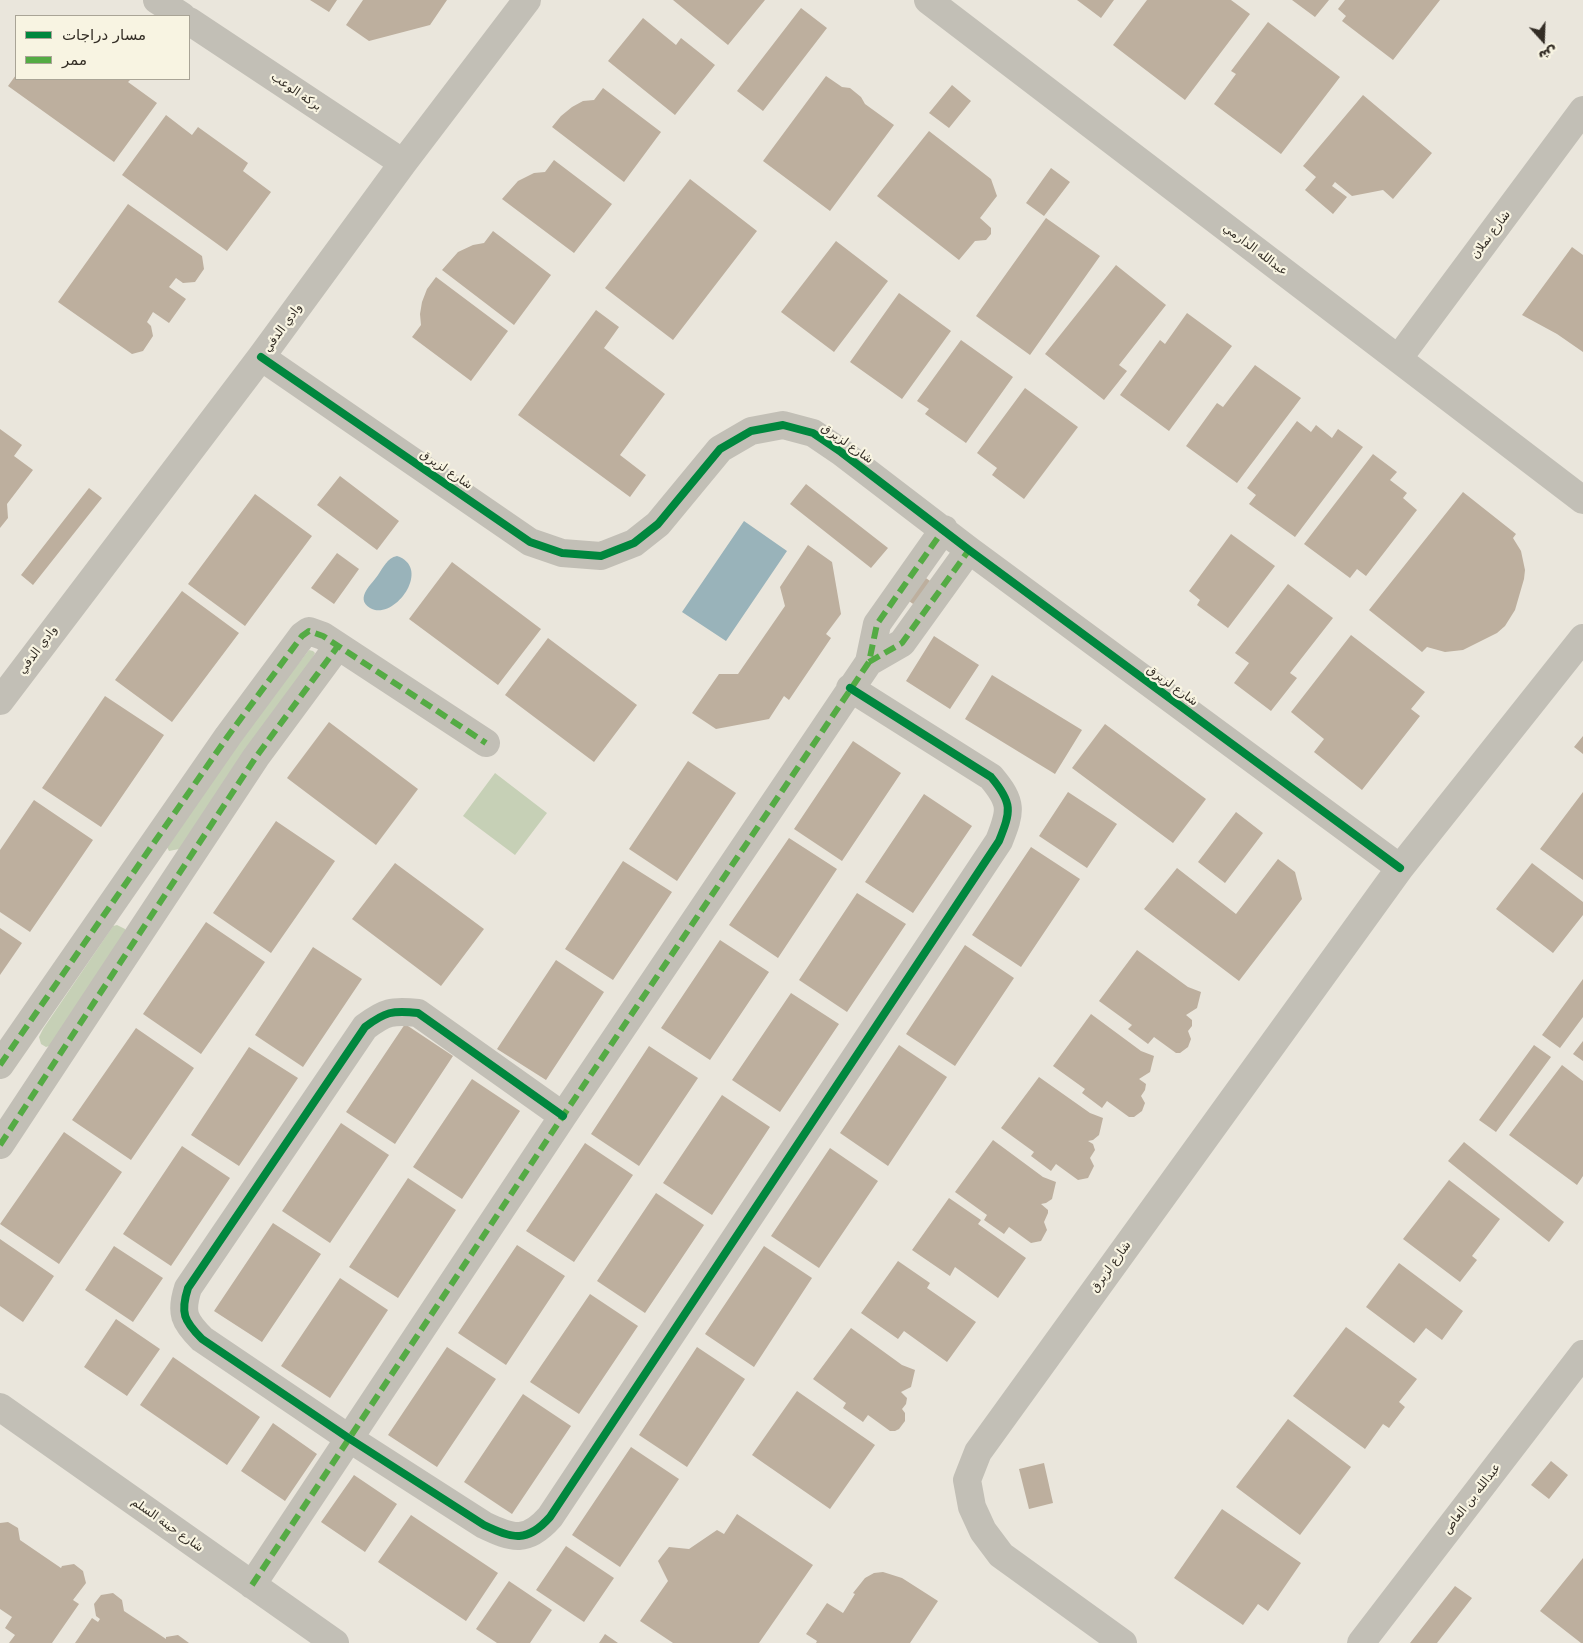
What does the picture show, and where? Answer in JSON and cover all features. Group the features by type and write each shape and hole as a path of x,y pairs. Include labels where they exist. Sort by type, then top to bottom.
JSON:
{"street":[{"path":"157,0 180,15"},
{"name":"وادي الدفي","path":"0,701 261,358 403,163 527,0"},
{"name":"عبدالله الدارمي","path":"928,0 1583,500"},
{"name":"بركة الوعب","path":"190,22 403,163"},
{"name":"شارع نملان","path":"1398,359 1583,110"},
{"name":"شارع لزيرق","path":"261,358 530,542 562,553 601,556 634,543 658,524 720,449 751,431 783,425 812,433 841,452 969,550 1400,868"},
{"path":"870,662 876,624 944,529"},
{"path":"252,1585 850,688 870,662 902,644 969,550"},
{"path":"0,1065 228,736 302,636 309,631 323,636 486,743"},
{"name":"شارع لزيرق","path":"1123,1643 1002,1555 983,1531 972,1507 967,1480 978,1452 1400,868 1583,638"},
{"path":"0,1145 256,758 338,646"},
{"path":"563,1116 418,1013 402,1011 383,1014 365,1027 188,1288 183,1302 183,1314 189,1327 202,1339 350,1439 484,1525 504,1535 522,1536 539,1530 556,1509 999,841 1007,821 1009,805 1002,790 991,777 850,688"},
{"name":"عبدالله بن العاص","path":"1361,1643 1583,1354"},
{"name":"شارع حينة السلم","path":"0,1407 335,1643"}],"green space":[{"path":"309,650 315,653 313,657 182,846 179,849 169,851 167,847 234,746"},
{"path":"495,773 547,813 515,855 463,816"},
{"path":"117,925 125,929 127,933 52,1045 46,1047 41,1044 39,1037 43,1029 113,926"}],"water":[{"path":"744,521 787,551 726,641 682,612"},
{"path":"397,556 407,562 411,571 411,581 406,592 399,601 389,607 380,610 370,608 364,600 366,591 388,561"}],"building":[{"path":"310,0 337,0 329,12"},
{"path":"363,0 447,0 430,25 369,41 346,25"},
{"path":"673,0 765,0 728,45"},
{"path":"1077,0 1114,0 1101,18"},
{"path":"1147,0 1231,0 1250,14 1185,100 1113,45"},
{"path":"1292,0 1329,0 1315,17"},
{"path":"1345,0 1440,0 1393,60 1342,21 1346,16 1338,9"},
{"path":"801,8 827,28 763,111 737,91"},
{"path":"643,18 676,45 681,38 715,65 675,115 608,61"},
{"path":"1268,22 1340,77 1281,154 1214,104 1236,74 1231,71"},
{"path":"15,76 15,80 130,80 128,82 157,103 114,162 8,86"},
{"path":"826,76 842,87 850,88 861,97 865,104 894,125 830,211 763,161"},
{"path":"952,85 971,101 949,128 929,113"},
{"path":"603,88 661,132 624,182 552,127 572,107 583,101 594,100"},
{"path":"1363,95 1432,153 1393,199 1383,190 1352,196 1335,182 1332,186 1347,197 1333,214 1305,190 1316,177 1303,166"},
{"path":"166,115 192,135 198,127 248,163 243,171 271,192 227,251 122,175"},
{"path":"929,131 991,179 997,196 980,218 991,228 991,234 986,240 975,241 959,260 877,196"},
{"path":"554,160 612,204 574,253 502,199 518,181 534,173 545,172"},
{"path":"1051,168 1070,182 1044,216 1026,203"},
{"path":"690,179 757,231 673,340 605,288"},
{"path":"128,204 202,256 204,269 195,282 183,283 176,278 169,287 186,299 169,323 153,312 147,322 151,326 153,336 143,351 132,354 58,302"},
{"path":"1046,218 1100,256 1030,355 976,316"},
{"path":"493,231 551,275 514,325 442,270 458,252 473,245 484,243"},
{"path":"836,241 888,281 834,352 781,312"},
{"path":"1572,247 1583,255 1583,352 1557,334 1522,315"},
{"path":"1116,265 1166,305 1119,365 1127,371 1104,400 1045,354"},
{"path":"436,277 508,331 471,381 412,337 421,325 422,302 427,289"},
{"path":"899,293 951,331 902,399 850,362"},
{"path":"596,310 619,327 604,348 665,394 620,455 646,475 630,497 518,415"},
{"path":"1187,313 1232,346 1169,431 1120,395 1160,340 1165,344"},
{"path":"961,340 1013,377 966,443 925,414 929,409 917,401"},
{"path":"1255,365 1301,398 1237,483 1186,446 1217,403 1223,407"},
{"path":"1025,388 1078,427 1024,499 992,475 997,468 977,453"},
{"path":"1297,421 1311,432 1316,425 1332,438 1338,429 1363,447 1295,537 1249,504 1256,495 1247,488"},
{"path":"0,429 22,445 14,456 33,470 7,504 8,518 0,528"},
{"path":"1373,454 1397,472 1390,480 1407,493 1403,498 1417,510 1366,576 1357,569 1350,578 1304,544"},
{"path":"340,476 399,521 377,550 317,505"},
{"path":"806,484 888,548 871,568 790,504"},
{"path":"89,488 102,498 33,585 21,575"},
{"path":"1463,492 1516,534 1513,538 1521,551 1525,570 1524,579 1515,610 1505,626 1497,633 1463,650 1445,652 1427,647 1422,652 1369,610"},
{"path":"255,494 312,536 245,626 188,584"},
{"path":"1231,534 1275,566 1228,628 1197,605 1200,600 1189,591"},
{"path":"808,545 832,562 841,614 826,634 831,638 789,700 784,696 769,719 716,729 692,713 719,674 738,674 785,606 780,587"},
{"path":"337,553 359,569 334,604 311,588"},
{"path":"452,562 541,629 498,685 409,619"},
{"path":"923,576 933,583 916,606 906,599"},
{"path":"1288,584 1333,618 1290,673 1297,678 1271,711 1234,683 1249,663 1235,653"},
{"path":"182,591 239,633 172,722 115,680"},
{"path":"1351,635 1425,692 1411,709 1420,716 1362,790 1314,752 1324,739 1291,712"},
{"path":"934,636 979,665 950,709 906,681"},
{"path":"548,638 637,705 594,762 505,695"},
{"path":"992,675 1082,730 1055,774 965,719"},
{"path":"105,696 164,735 101,827 42,788"},
{"path":"329,722 418,789 376,845 287,778"},
{"path":"1105,724 1206,799 1173,843 1072,768"},
{"path":"1583,736 1583,754 1574,747"},
{"path":"853,741 901,773 842,861 794,829"},
{"path":"688,761 736,793 677,881 629,849"},
{"path":"1068,792 1117,824 1087,868 1039,836"},
{"path":"1583,792 1583,880 1540,849"},
{"path":"924,794 972,826 913,913 865,882"},
{"path":"34,800 93,840 30,932 0,912 0,850"},
{"path":"1236,812 1263,833 1225,883 1198,862"},
{"path":"276,821 335,861 271,953 213,913"},
{"path":"789,838 837,869 778,958 729,925"},
{"path":"1031,847 1080,879 1021,967 972,935"},
{"path":"1278,859 1295,872 1302,899 1239,981 1144,909 1177,868 1236,914"},
{"path":"623,861 672,892 613,980 565,949"},
{"path":"395,863 484,929 441,986 352,919"},
{"path":"1532,863 1583,902 1583,915 1553,953 1496,909"},
{"path":"857,893 906,924 847,1012 799,980"},
{"path":"206,922 265,962 201,1054 143,1014"},
{"path":"0,928 22,943 0,975"},
{"path":"720,940 769,972 710,1060 661,1028"},
{"path":"965,945 1014,978 955,1066 906,1034"},
{"path":"313,947 362,979 303,1067 255,1035"},
{"path":"1137,950 1188,987 1201,992 1197,1008 1186,1015 1192,1020 1192,1026 1188,1031 1191,1039 1188,1047 1180,1053 1176,1053 1154,1037 1148,1044 1128,1029 1132,1025 1099,1001"},
{"path":"556,960 604,992 546,1080 497,1049"},
{"path":"1583,979 1583,1017 1560,1048 1542,1035"},
{"path":"791,993 839,1024 780,1112 732,1080"},
{"path":"1091,1014 1141,1051 1154,1056 1150,1072 1139,1079 1146,1084 1141,1096 1145,1103 1142,1111 1134,1117 1129,1117 1107,1101 1102,1108 1082,1093 1085,1089 1053,1066"},
{"path":"405,1024 453,1056 395,1144 346,1112"},
{"path":"136,1028 194,1068 131,1160 72,1120"},
{"path":"1583,1041 1583,1061 1573,1054"},
{"path":"899,1045 947,1077 888,1166 840,1133"},
{"path":"1534,1045 1551,1057 1496,1132 1479,1120"},
{"path":"649,1046 698,1078 639,1166 591,1134"},
{"path":"249,1047 298,1078 239,1166 191,1135"},
{"path":"1562,1065 1583,1081 1583,1176 1577,1185 1509,1135"},
{"path":"1039,1077 1090,1113 1103,1118 1099,1135 1093,1140 1088,1141 1093,1144 1095,1150 1090,1158 1094,1166 1088,1178 1078,1180 1056,1164 1051,1171 1031,1156 1034,1152 1001,1128"},
{"path":"472,1079 520,1111 462,1199 413,1167"},
{"path":"722,1095 770,1127 712,1215 663,1183"},
{"path":"341,1123 389,1155 330,1243 282,1211"},
{"path":"64,1132 122,1172 59,1264 0,1224"},
{"path":"993,1140 1043,1177 1056,1182 1052,1199 1041,1204 1048,1210 1048,1213 1044,1222 1047,1230 1041,1241 1031,1243 1009,1227 1004,1234 984,1220 987,1215 955,1192"},
{"path":"1464,1142 1564,1222 1549,1242 1448,1161"},
{"path":"585,1143 633,1175 574,1262 526,1231"},
{"path":"182,1146 230,1178 171,1266 123,1234"},
{"path":"830,1148 878,1181 819,1268 771,1236"},
{"path":"408,1178 456,1210 398,1298 349,1267"},
{"path":"1449,1180 1500,1219 1472,1256 1477,1260 1460,1282 1403,1239"},
{"path":"656,1193 704,1225 645,1313 597,1281"},
{"path":"949,1198 981,1220 978,1224 1026,1258 998,1298 955,1267 950,1276 912,1250"},
{"path":"273,1223 321,1254 262,1342 214,1311"},
{"path":"0,1239 54,1276 23,1322 0,1306"},
{"path":"517,1245 565,1276 506,1365 458,1333"},
{"path":"114,1246 163,1278 133,1322 85,1290"},
{"path":"764,1246 812,1278 754,1367 705,1334"},
{"path":"898,1261 930,1283 927,1288 976,1322 947,1362 904,1331 898,1339 861,1313"},
{"path":"1399,1263 1463,1311 1442,1340 1426,1328 1414,1343 1366,1307"},
{"path":"340,1278 388,1310 330,1398 281,1366"},
{"path":"590,1294 638,1326 579,1414 530,1382"},
{"path":"116,1319 160,1349 127,1396 84,1367"},
{"path":"1346,1327 1417,1379 1399,1402 1405,1407 1389,1428 1383,1424 1365,1449 1293,1396"},
{"path":"851,1328 902,1365 915,1370 911,1387 901,1392 907,1398 906,1404 902,1409 905,1413 905,1421 895,1431 890,1431 868,1415 863,1422 843,1408 846,1403 813,1379"},
{"path":"447,1347 496,1379 437,1467 388,1435"},
{"path":"697,1347 745,1379 687,1467 639,1435"},
{"path":"173,1357 260,1417 227,1465 140,1405"},
{"path":"797,1391 875,1445 830,1509 752,1455"},
{"path":"523,1394 571,1426 512,1514 464,1482"},
{"path":"1288,1419 1351,1467 1300,1535 1236,1487"},
{"path":"273,1423 317,1454 285,1501 241,1471"},
{"path":"631,1447 679,1479 620,1567 572,1535"},
{"path":"1551,1461 1568,1475 1549,1499 1531,1485"},
{"path":"1044,1463 1053,1503 1029,1509 1019,1469"},
{"path":"354,1475 397,1504 365,1552 321,1522"},
{"path":"1222,1509 1301,1563 1268,1611 1258,1604 1243,1625 1174,1578"},
{"path":"737,1514 813,1565 759,1643 673,1643 640,1621 668,1581 658,1561 669,1547 689,1549 717,1530 724,1534"},
{"path":"411,1515 498,1573 466,1621 378,1562"},
{"path":"8,1522 18,1528 20,1540 61,1568 62,1566 74,1564 83,1571 86,1583 73,1600 79,1604 52,1643 9,1643 15,1635 5,1628 12,1617 0,1609 0,1523"},
{"path":"566,1546 614,1578 584,1622 536,1590"},
{"path":"1583,1558 1583,1643 1581,1643 1540,1611"},
{"path":"883,1572 902,1578 938,1601 910,1643 816,1643 817,1641 806,1634 827,1603 843,1613 855,1594 853,1593 865,1578 874,1573"},
{"path":"509,1581 552,1610 530,1643 497,1643 476,1629"},
{"path":"1455,1586 1472,1598 1437,1643 1410,1643"},
{"path":"113,1593 122,1600 124,1611 166,1639 166,1637 178,1635 189,1643 75,1643 92,1618 98,1622 100,1619 96,1616 94,1604 101,1595"},
{"path":"605,1634 618,1643 599,1643"}],"marked path":[{"path":"252,1585 563,1116 869,662 877,624 944,529"},
{"path":"869,662 902,643 969,550"},
{"path":"0,1065 228,736 302,636 309,631 323,636 486,743"},
{"path":"0,1145 256,757 338,646"}],"cycle path":[{"path":"261,357 530,542 562,553 601,556 634,543 658,524 720,449 751,431 783,425 813,433 1400,868"},
{"path":"563,1116 418,1013 395,1012 378,1018 365,1027 188,1288 184,1304 185,1316 188,1322 202,1339 350,1439 484,1525 503,1533 519,1536 527,1535 542,1525 550,1517 999,841 1003,831 1008,808 1003,794 991,777 850,688"}]}
